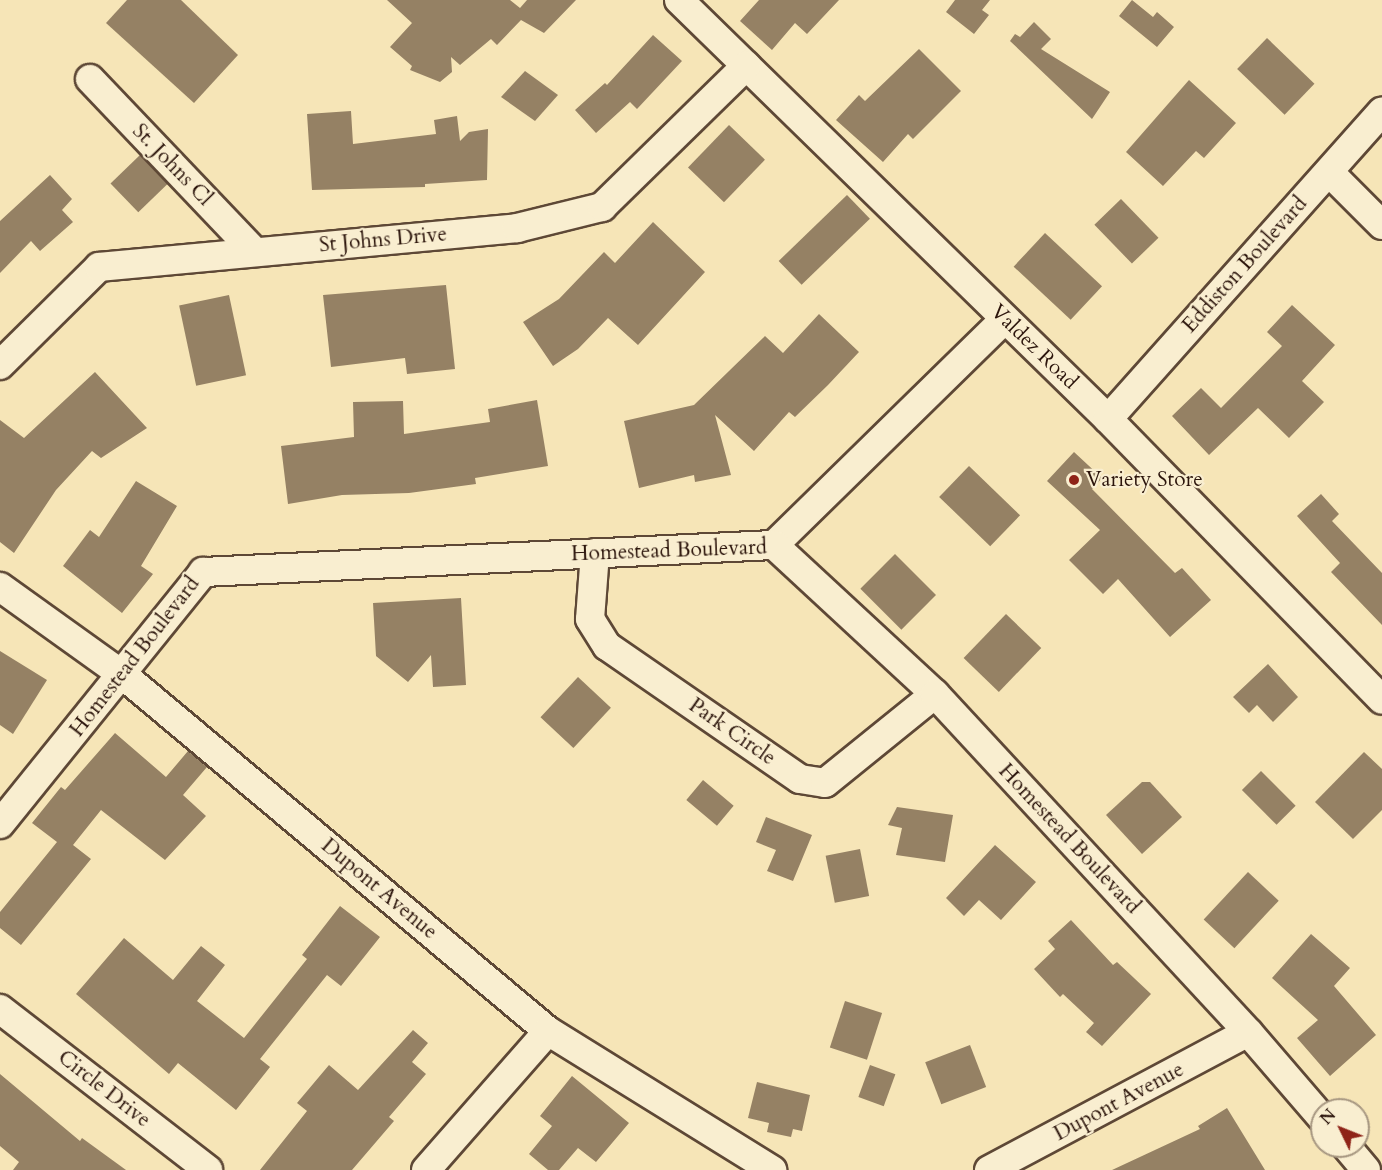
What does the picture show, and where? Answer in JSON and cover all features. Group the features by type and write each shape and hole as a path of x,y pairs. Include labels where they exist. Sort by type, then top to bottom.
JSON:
{"street":[{"name":"Valdez Road","path":"680,0 1108,419 1382,700"},
{"name":"St Johns Drive","path":"0,365 99,267 517,228 602,207 747,66"},
{"name":"St. Johns Cl","path":"90,79 254,251"},
{"name":"Eddiston Boulevard","path":"1108,419 1382,111"},
{"path":"1329,172 1382,225"},
{"path":"774,545 1005,319"},
{"name":"Homestead Boulevard","path":"0,824 123,675 202,572 774,545 935,694 1248,1032 1310,1104"},
{"name":"Park Circle","path":"595,553 590,619 607,646 800,779 825,783 935,694"},
{"name":"Dupont Avenue","path":"0,587 123,675 548,1031 772,1170"},
{"name":"Circle Drive","path":"0,1008 208,1170"},
{"path":"426,1170 548,1031"},
{"name":"Dupont Avenue","path":"989,1170 1248,1032"},
{"path":"1356,1158 1366,1170"}],"building":[{"path":"127,0 181,0 238,55 194,103 106,23"},
{"path":"387,0 510,0 520,8 527,0 576,0 544,33 521,20 497,45 491,39 460,65 451,57 452,72 440,82 410,70 412,66 390,47 412,23"},
{"path":"759,0 839,0 807,34 795,23 772,50 740,21"},
{"path":"955,0 990,0 982,10 989,15 974,34 946,12"},
{"path":"1132,0 1153,17 1157,12 1174,27 1157,47 1119,16"},
{"path":"1034,22 1051,39 1041,49 1110,92 1092,119 1010,41 1015,34 1020,37"},
{"path":"653,35 682,61 637,109 630,102 596,133 575,110 605,83 607,85"},
{"path":"1267,38 1314,84 1285,115 1237,69"},
{"path":"919,49 961,91 913,139 908,134 883,162 836,120 859,95 865,101"},
{"path":"525,71 558,95 535,121 501,97"},
{"path":"1189,80 1236,123 1204,158 1196,151 1163,186 1126,152"},
{"path":"351,111 353,144 436,134 434,120 457,116 460,141 469,132 488,129 487,180 425,184 425,187 312,190 307,114"},
{"path":"729,125 765,160 724,202 688,167"},
{"path":"140,155 168,184 138,212 111,183"},
{"path":"50,175 72,199 62,210 73,222 40,251 31,241 0,273 0,221"},
{"path":"847,195 870,219 802,285 779,261"},
{"path":"1121,199 1159,238 1132,264 1094,225"},
{"path":"653,222 705,272 638,345 608,318 578,349 553,366 523,322 559,299 604,252 615,263"},
{"path":"1045,233 1102,286 1071,320 1014,267"},
{"path":"446,285 455,369 407,374 405,358 331,367 323,295"},
{"path":"229,295 246,375 196,386 179,306"},
{"path":"1292,305 1335,345 1302,381 1324,402 1289,438 1258,408 1209,455 1172,416 1201,388 1221,408 1282,346 1267,332"},
{"path":"819,314 859,352 795,417 789,412 754,451 715,415 731,475 695,482 694,475 639,488 624,421 694,405 765,336 783,353"},
{"path":"95,372 147,428 101,458 92,451 56,490 14,553 0,542 0,420 24,438"},
{"path":"537,400 548,466 475,478 476,484 409,493 342,495 288,504 281,446 354,437 353,402 403,401 404,434 490,422 488,409"},
{"path":"1074,452 1102,478 1092,489 1175,573 1182,568 1211,600 1170,637 1118,579 1103,594 1069,560 1100,530 1047,481"},
{"path":"969,466 1020,515 990,546 939,497"},
{"path":"136,481 177,506 141,566 153,574 122,613 63,566 90,530 99,537"},
{"path":"1321,494 1339,514 1332,521 1382,573 1382,625 1331,572 1340,563 1297,516"},
{"path":"895,554 936,595 901,630 860,589"},
{"path":"461,598 466,685 433,687 431,655 408,682 376,656 373,603"},
{"path":"1006,614 1041,648 999,692 964,658"},
{"path":"0,651 47,680 13,734 0,725"},
{"path":"1268,664 1298,697 1273,722 1257,705 1249,713 1233,697"},
{"path":"578,677 611,708 573,748 540,717"},
{"path":"115,733 166,777 188,751 207,767 183,795 206,816 165,860 101,810 73,845 91,859 21,945 0,928 0,912 57,842 32,823 61,787 65,790"},
{"path":"1364,752 1382,769 1382,810 1353,839 1315,802"},
{"path":"1261,771 1296,806 1277,825 1242,790"},
{"path":"703,780 734,806 717,826 686,800"},
{"path":"1142,782 1150,782 1182,817 1142,854 1106,815"},
{"path":"897,807 953,815 945,862 896,855 902,828 888,825"},
{"path":"766,817 812,835 793,881 767,871 776,850 756,842"},
{"path":"995,845 1036,882 1001,920 979,900 964,916 946,898"},
{"path":"860,849 869,896 835,903 826,856"},
{"path":"1248,872 1279,901 1234,948 1204,920"},
{"path":"340,906 380,937 341,986 327,975 260,1059 270,1067 236,1110 178,1063 169,1074 76,994 124,938 173,980 201,946 225,965 197,1001 244,1038 307,959 302,955"},
{"path":"1071,920 1113,965 1117,962 1151,994 1102,1046 1086,1032 1094,1023 1063,994 1060,997 1034,969 1055,949 1048,941"},
{"path":"1311,934 1350,968 1334,986 1376,1035 1330,1076 1297,1038 1318,1020 1272,978"},
{"path":"845,1001 882,1013 867,1060 830,1048"},
{"path":"413,1030 428,1043 412,1062 426,1074 389,1117 394,1121 352,1170 260,1170 307,1111 297,1103 329,1065 358,1090"},
{"path":"970,1045 986,1087 941,1104 925,1062"},
{"path":"870,1065 895,1074 884,1106 858,1097"},
{"path":"0,1074 80,1141 82,1138 126,1170 13,1170 19,1162 0,1146"},
{"path":"572,1076 629,1123 596,1162 578,1148 559,1170 548,1170 529,1154 552,1126 540,1116"},
{"path":"757,1082 810,1095 802,1131 793,1129 791,1137 767,1132 769,1123 748,1118"},
{"path":"1227,1108 1265,1170 1112,1170 1200,1129 1198,1126"}],"place":[{"name":"Variety Store","path":"1074,480"}]}
